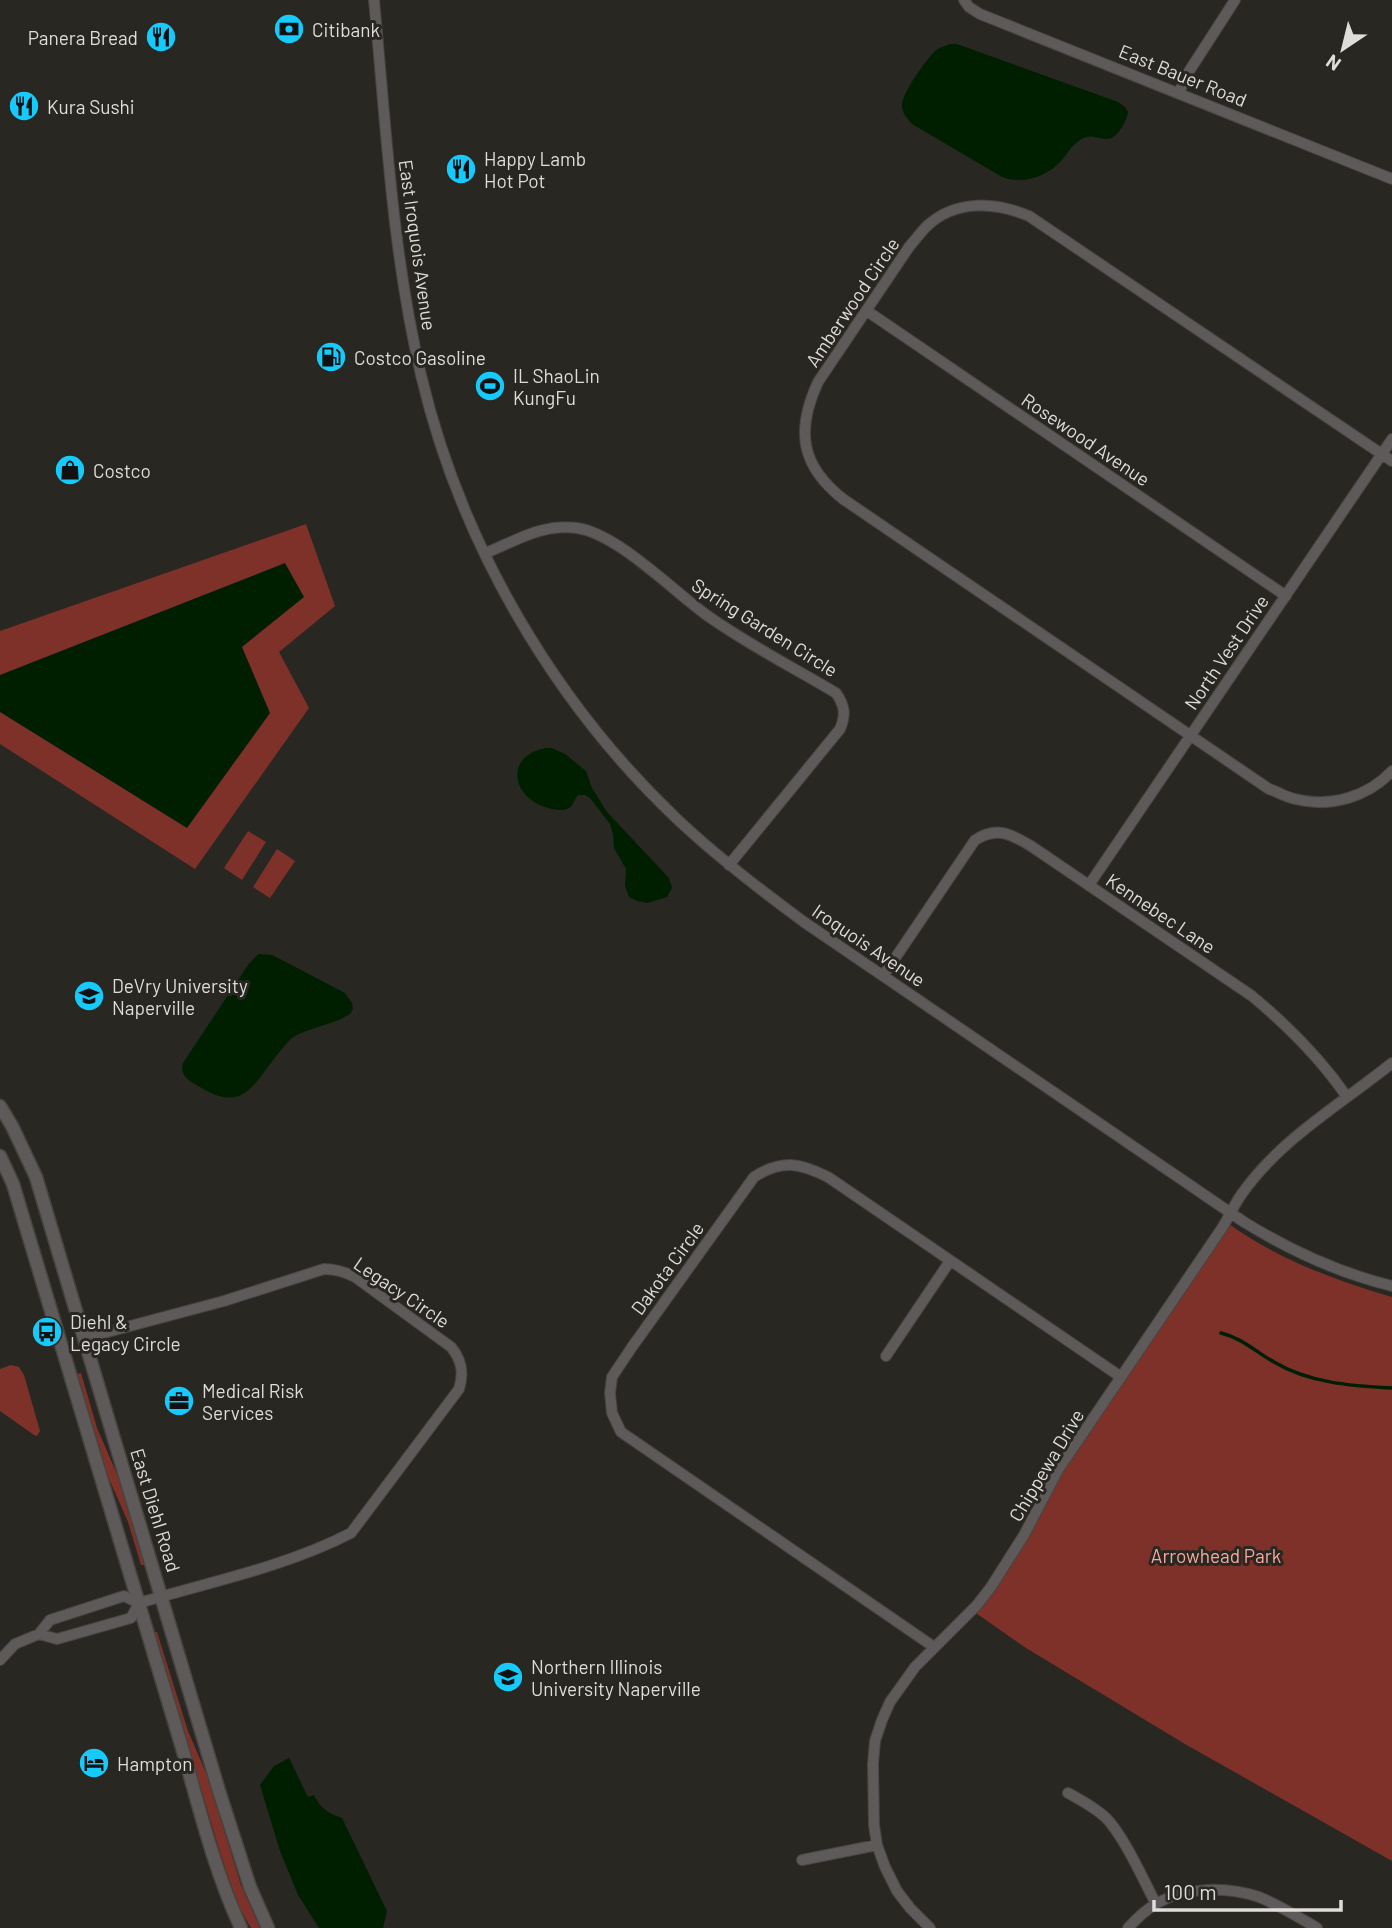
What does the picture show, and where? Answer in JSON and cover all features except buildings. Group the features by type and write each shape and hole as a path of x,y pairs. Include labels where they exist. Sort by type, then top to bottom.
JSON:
{"street":[{"name":"East Iroquois Avenue","path":"374,0 400,271 421,375 440,444 457,490"},
{"name":"East Bauer Road","path":"964,0 980,14 1392,179"},
{"path":"1179,93 1186,76 1235,0"},
{"name":"Amberwood Circle","path":"1392,461 1029,216 991,205 974,205 955,210 927,226 909,247 818,382 804,421 807,452 816,471 831,490 1269,789 1294,799 1319,803 1346,799 1374,787 1392,771"},
{"name":"Rosewood Avenue","path":"867,311 1286,596"},
{"name":"North Vest Drive","path":"1089,885 1392,439"},
{"name":"Iroquois Avenue","path":"457,490 506,594 532,640 578,707 638,779 675,817 729,865 760,890 883,976 1273,1240 1336,1269 1392,1286"},
{"name":"Spring Garden Circle","path":"486,553 537,531 561,527 601,536 732,632 836,693 843,704 845,714 839,729 729,865"},
{"name":"Kennebec Lane","path":"883,976 975,840 993,832 1015,836 1240,988 1279,1018 1347,1097"},
{"name":"Chippewa Drive","path":"930,1928 897,1891 877,1844 873,1765 881,1720 902,1683 991,1587 1024,1535 1058,1470 1242,1193 1285,1146 1392,1063"},
{"name":"East Diehl Road","path":"0,1107 36,1177 243,1868 268,1928"},
{"path":"0,1156 13,1184 223,1888 242,1928"},
{"name":"Dakota Circle","path":"934,1647 621,1432 612,1413 610,1386 619,1366 754,1177 765,1170 793,1164 828,1177 1121,1377"},
{"path":"886,1356 950,1261"},
{"name":"Legacy Circle","path":"85,1338 224,1301 324,1269 334,1269 355,1277 451,1347 461,1365 463,1378 459,1389 351,1533 276,1563 139,1603"},
{"path":"0,1660 15,1644 39,1633 50,1620 124,1596 139,1603"},
{"path":"39,1633 57,1639 131,1618 139,1603"},
{"path":"1068,1793 1108,1819 1156,1904"},
{"path":"803,1860 877,1844"},
{"path":"1128,1928 1156,1904 1197,1891 1233,1891 1260,1898 1317,1928"}],"green space":[{"path":"306,524 335,606 279,652 309,708 195,869 0,744 0,631"},
{"path":"248,831 266,842 242,880 224,868"},
{"path":"277,849 295,861 270,898 253,887"},
{"name":"Arrowhead Park","path":"1226,1222 1265,1247 1306,1267 1392,1297 1392,1861 1185,1744 1026,1648 973,1611 1047,1491"},
{"path":"11,1365 19,1367 24,1375 40,1431 37,1436 0,1411 0,1369"},
{"path":"81,1373 97,1428 120,1481 145,1565 141,1565 128,1522 106,1472 77,1374"},
{"path":"154,1632 157,1632 188,1731 207,1775 241,1885 260,1928 251,1928 237,1904"}],"shaded area":[{"path":"950,44 957,44 1118,102 1128,112 1126,120 1112,138 1092,136 1080,140 1056,166 1042,175 1026,180 1002,177 912,124 903,112 906,92 926,61 935,51"},
{"path":"285,563 304,597 242,647 270,713 187,828 0,712 0,675"},
{"path":"546,748 565,754 586,771 592,788 607,812 669,878 672,888 667,897 648,903 629,897 625,886 626,869 614,848 610,824 590,798 578,795 571,807 561,810 538,804 528,797 517,778 518,769 523,760 532,753"},
{"path":"258,954 272,955 345,993 353,1009 343,1018 292,1038 259,1079 243,1094 223,1097 189,1080 184,1076 182,1067 248,965"},
{"path":"289,1758 308,1797 314,1795 325,1810 342,1818 387,1911 383,1928 319,1928 298,1895 280,1851 260,1785 274,1766"}],"waterway":[{"path":"1221,1333 1236,1338 1274,1362 1302,1375 1346,1384 1392,1388"}],"place":[{"name":"Citibank","path":"289,29"},
{"name":"Panera Bread","path":"161,37"},
{"name":"Kura Sushi","path":"24,106"},
{"name":"Happy Lamb Hot Pot","path":"461,169"},
{"name":"Costco Gasoline","path":"331,357"},
{"name":"IL ShaoLin KungFu","path":"490,386"},
{"name":"Costco","path":"70,470"},
{"name":"DeVry University Naperville","path":"89,996"},
{"name":"Diehl & Legacy Circle","path":"47,1332"},
{"name":"Medical Risk Services","path":"179,1401"},
{"name":"Northern Illinois University Naperville","path":"508,1677"},
{"name":"Hampton","path":"94,1763"}]}
